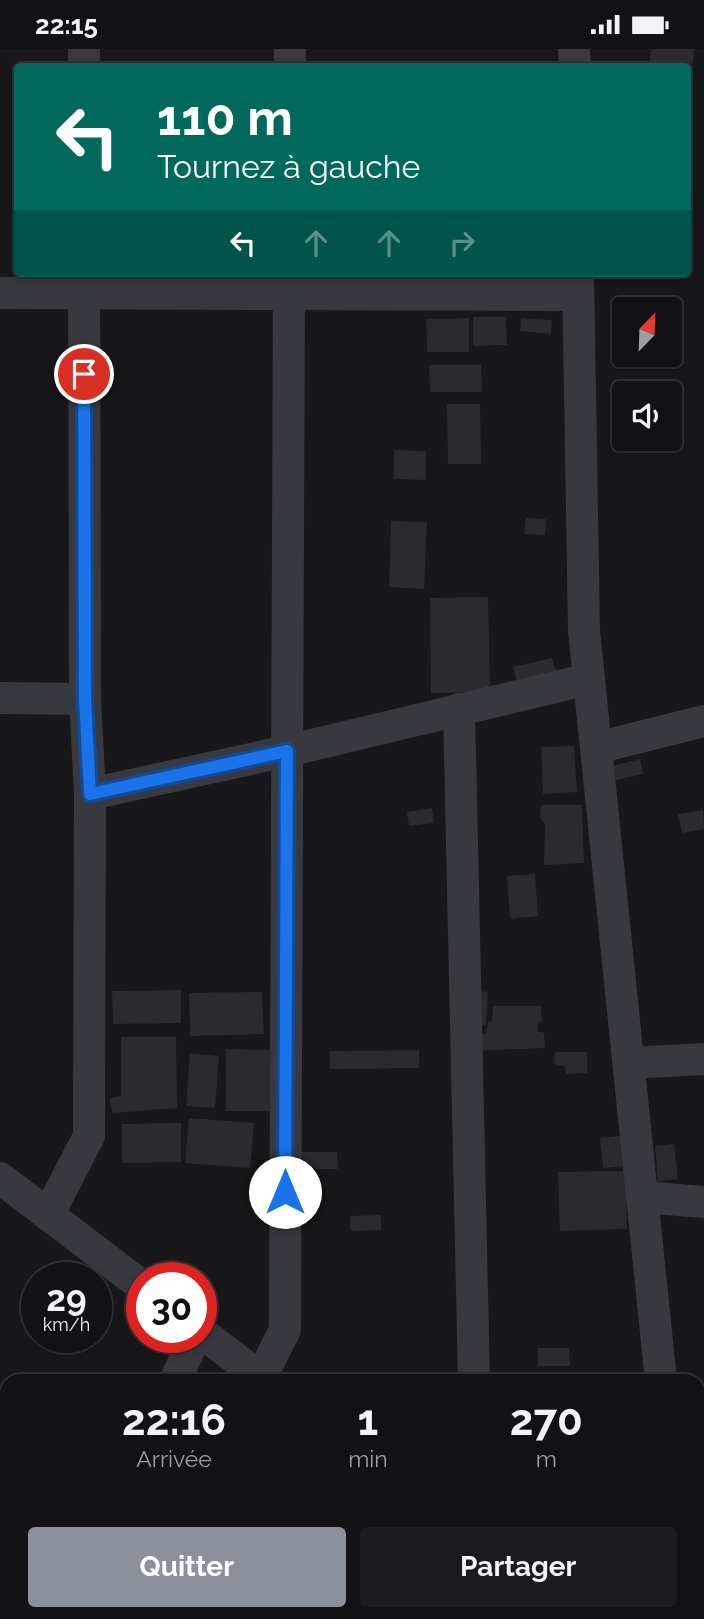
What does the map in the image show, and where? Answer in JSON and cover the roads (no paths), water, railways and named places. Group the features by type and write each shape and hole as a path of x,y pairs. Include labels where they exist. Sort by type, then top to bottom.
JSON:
{"street":[{"path":"48,1215 89,1136 90,794 85,699 84,283"},
{"path":"0,293 84,283 578,284 584,631 660,1374"},
{"path":"265,1374 285,1330 289,283"},
{"path":"90,794 287,751 589,679"},
{"path":"0,698 85,699"},
{"path":"459,709 474,1374"},
{"path":"596,748 704,721"},
{"path":"629,1063 704,1059"},
{"path":"0,1178 126,1274"},
{"path":"642,1197 704,1202"},
{"path":"217,1344 256,1374"},
{"path":"178,1374 188,1353"}]}
